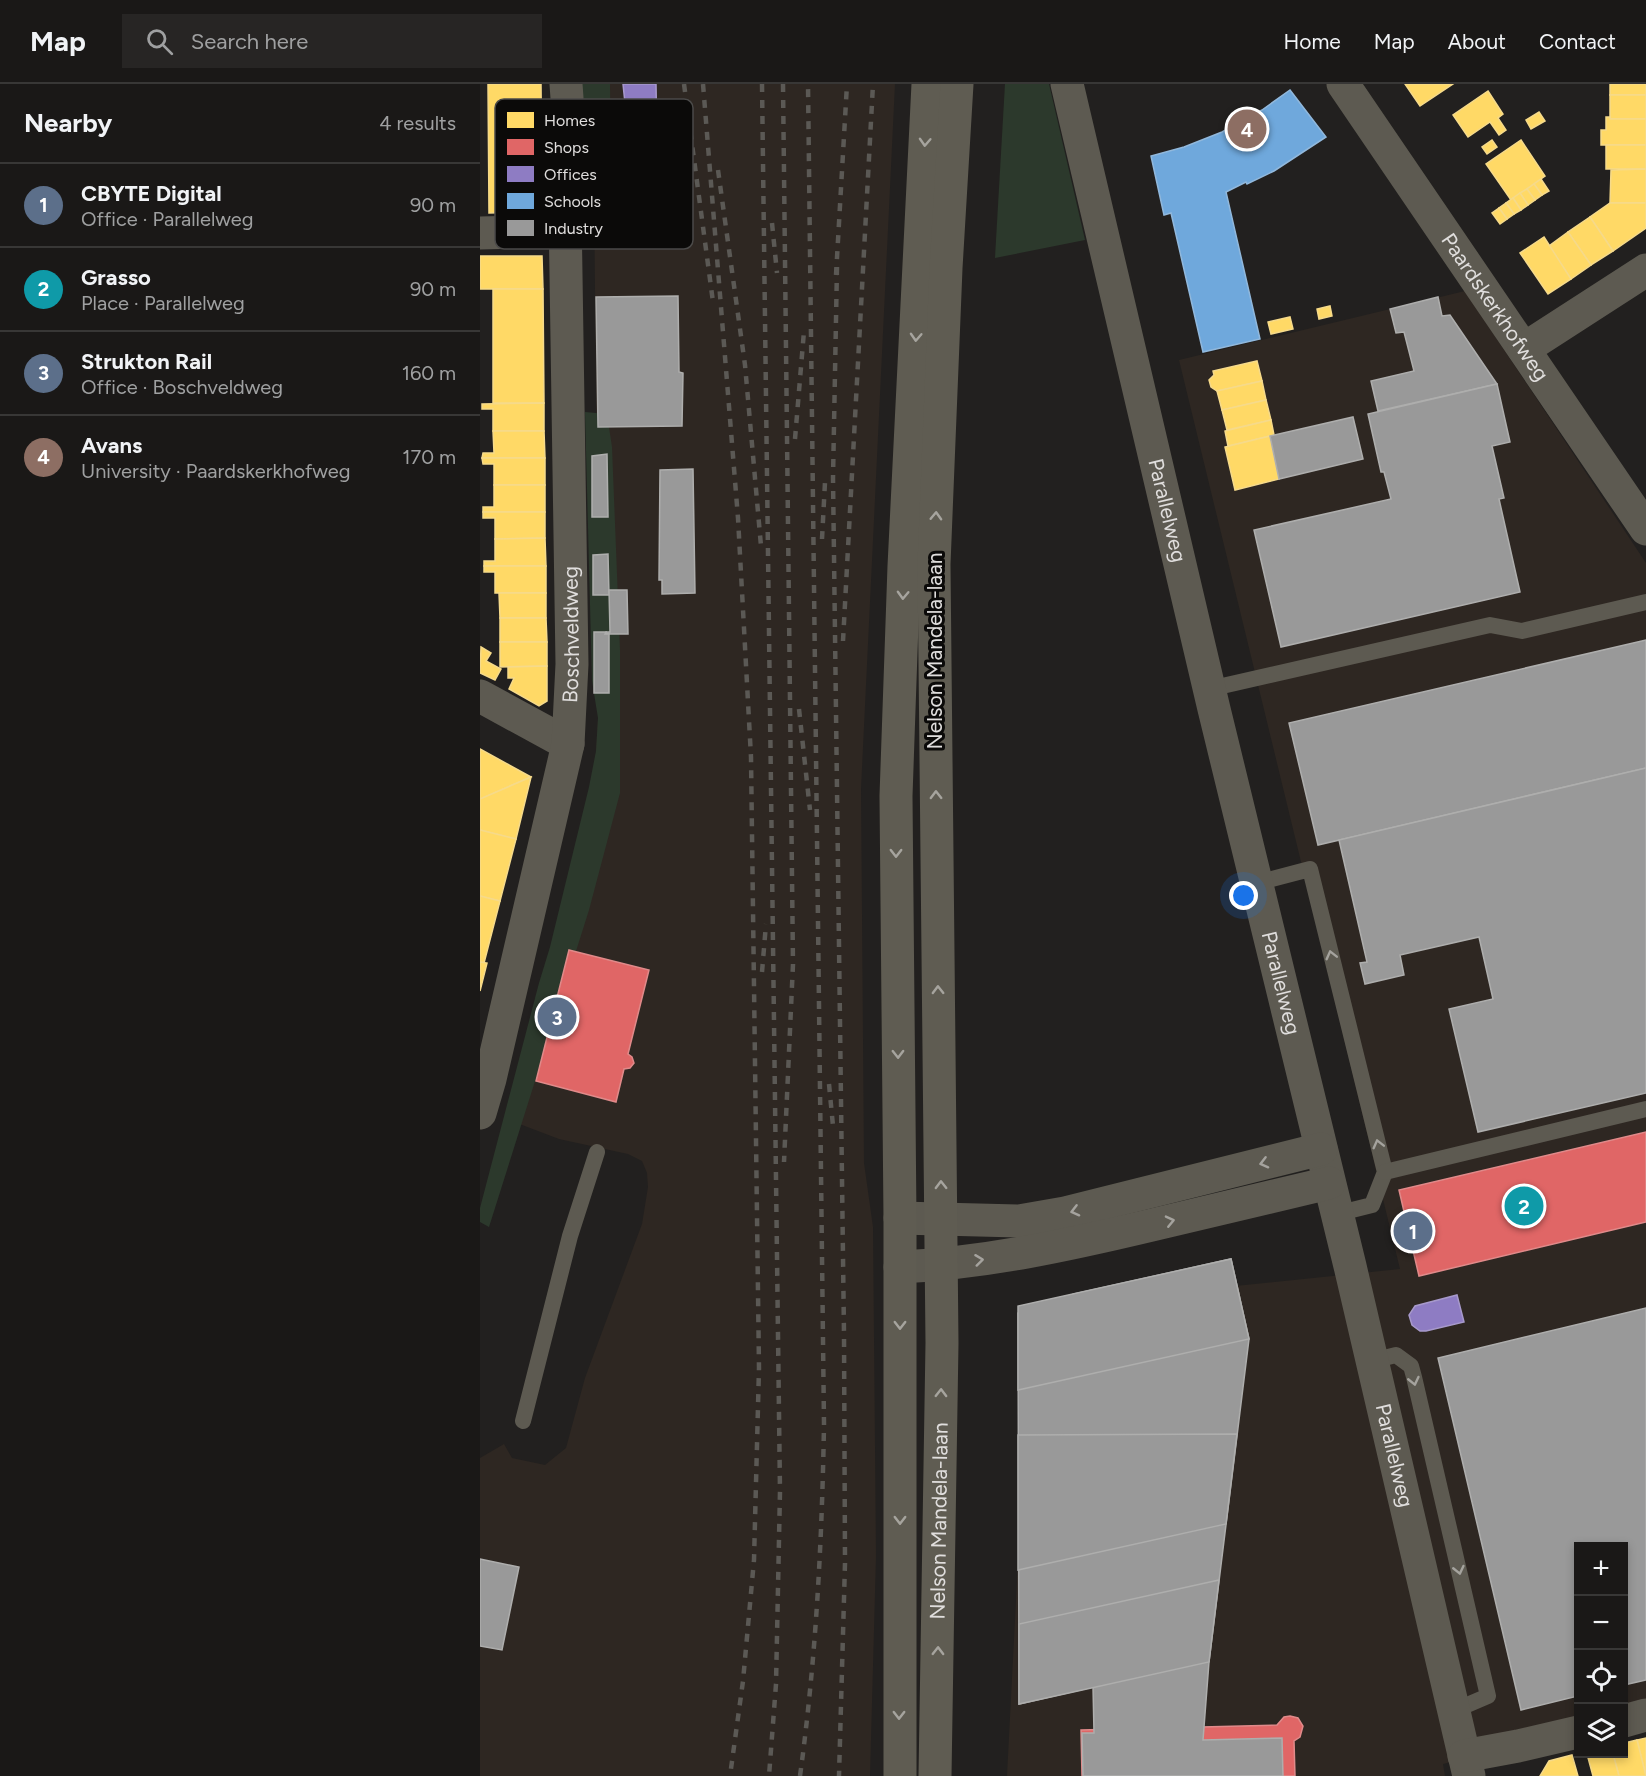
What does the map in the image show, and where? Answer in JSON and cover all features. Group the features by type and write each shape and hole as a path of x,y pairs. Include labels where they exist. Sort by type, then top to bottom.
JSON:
{"main road":[{"name":"Nelson Mandela-laan","path":"900,1776 900,1218 896,796 904,566 928,84"},
{"name":"Nelson Mandela-laan","path":"935,1776 942,1343 934,564 946,268 957,84"}],"street":[{"name":"Parallelweg","path":"1067,84 1209,689 1372,1361 1466,1766"},
{"name":"Paardskerkhofweg","path":"1343,84 1646,529"},
{"path":"480,233 495,233"},
{"name":"Boschveldweg","path":"480,1113 490,1079 568,744 572,664 566,249"},
{"path":"1524,349 1646,270"},
{"path":"480,696 568,744"},
{"path":"900,1218 1019,1221 1065,1213 1321,1149"},
{"path":"900,1267 940,1265 992,1258 1333,1198"},
{"path":"1628,1720 1646,1715"},
{"path":"1466,1766 1518,1746 1574,1733"}],"lane":[{"path":"1209,689 1490,626 1522,631 1646,602"},
{"path":"1257,883 1310,869 1384,1172 1372,1205 1333,1198"},
{"path":"1384,1172 1646,1109"},
{"path":"523,1421 570,1236 597,1152"}],"shaded area":[{"path":"593,84 895,84 861,789 864,1163 873,1227 876,1556 870,1776 480,1776 480,1458 504,1444 512,1458 545,1465 566,1448 585,1378 642,1224 648,1187 647,1173 642,1161 628,1154 559,1139 509,1120 593,803 599,701 595,249 693,249 693,99 593,99"},
{"path":"1465,291 1646,563 1646,1713 1628,1718 1628,1542 1574,1542 1574,1731 1443,1764 1445,1776 1007,1776 1031,1307 1400,1269 1179,360"}],"green space":[{"path":"579,84 610,84 610,99 578,99"},
{"path":"1005,84 1049,84 1085,240 995,258"},
{"path":"585,412 607,414 612,447 620,650 620,793 589,910 489,1227 480,1222 480,1208 550,947 596,751 598,718 592,681"}],"building: Homes":[{"path":"488,84 541,84 541,99 495,99 495,213 489,213"},
{"path":"1405,84 1453,84 1420,106"},
{"path":"1610,84 1646,84 1646,95 1610,95"},
{"path":"1488,91 1503,114 1498,118 1506,130 1499,135 1490,122 1468,137 1453,115"},
{"path":"1610,95 1646,95 1646,119 1610,119"},
{"path":"1539,112 1545,121 1531,129 1526,120"},
{"path":"1606,117 1646,119 1646,145 1601,145 1601,130 1606,130"},
{"path":"1492,140 1497,147 1487,154 1482,147"},
{"path":"1521,140 1545,176 1511,200 1486,164"},
{"path":"1606,145 1646,145 1646,169 1606,169"},
{"path":"1646,169 1646,203 1610,203 1611,170"},
{"path":"1541,179 1549,191 1542,195 1534,184"},
{"path":"1534,184 1542,195 1535,200 1527,189"},
{"path":"1527,189 1535,200 1528,205 1520,193"},
{"path":"1520,193 1528,205 1521,210 1513,198"},
{"path":"1513,198 1521,210 1514,214 1506,203"},
{"path":"1506,203 1514,214 1507,219 1499,208"},
{"path":"1610,203 1646,203 1646,228 1613,251 1590,217"},
{"path":"1499,208 1507,219 1500,224 1492,213"},
{"path":"1590,217 1613,251 1591,265 1568,232"},
{"path":"1568,232 1591,265 1571,279 1549,246"},
{"path":"1544,237 1571,279 1548,294 1520,253"},
{"path":"480,256 542,256 543,289 480,289"},
{"path":"493,289 543,289 544,403 493,403"},
{"path":"1330,306 1332,316 1319,319 1317,309"},
{"path":"1290,317 1293,329 1271,334 1268,322"},
{"path":"1257,361 1262,381 1217,391 1211,387 1209,380 1214,375 1213,371"},
{"path":"1262,381 1266,400 1222,410 1217,391"},
{"path":"1266,400 1271,420 1227,430 1222,410"},
{"path":"544,403 544,431 493,431 493,409 482,409 482,404"},
{"path":"1271,420 1274,435 1228,446 1225,431"},
{"path":"493,431 544,431 545,458 482,458 483,453 494,453"},
{"path":"1270,436 1279,479 1235,490 1225,447"},
{"path":"482,458 545,458 545,485 494,485 494,464 483,464"},
{"path":"494,485 545,485 545,512 483,512 483,507 494,507"},
{"path":"483,512 545,512 545,538 495,539 495,518 483,518"},
{"path":"545,538 546,566 484,566 484,561 495,561 495,539"},
{"path":"484,566 546,566 546,593 495,593 495,572 484,572"},
{"path":"499,593 546,593 546,618 500,618"},
{"path":"500,618 546,618 547,642 500,642"},
{"path":"500,642 547,642 547,666 500,667"},
{"path":"481,647 491,653 486,661 501,669 495,680 480,673"},
{"path":"547,666 547,701 539,706 509,689 514,678 508,678 508,667"},
{"path":"480,749 531,777 480,799"},
{"path":"531,777 516,839 480,830 480,799"},
{"path":"480,830 516,839 500,901 480,896"},
{"path":"480,896 500,901 484,963 480,962"},
{"path":"480,962 487,963 480,991"},
{"path":"1646,1738 1646,1776 1637,1740"},
{"path":"1637,1740 1646,1776 1619,1776 1614,1758 1628,1758 1628,1742"},
{"path":"1572,1755 1578,1776 1540,1776 1549,1761"},
{"path":"1588,1758 1614,1758 1619,1776 1593,1776"}],"building: Shops":[{"path":"569,950 649,970 628,1054 634,1063 630,1068 624,1069 616,1102 536,1081"},
{"path":"1646,1132 1646,1222 1419,1276 1399,1190"},
{"path":"1284,1717 1298,1718 1303,1726 1300,1737 1294,1741 1295,1776 1082,1776 1081,1730 1277,1725"}],"building: Offices":[{"path":"623,84 656,84 656,99 625,99"},
{"path":"1457,1295 1464,1322 1426,1331 1420,1331 1412,1325 1409,1315 1415,1306"}],"building: Schools":[{"path":"1290,90 1326,137 1274,171 1226,192 1260,339 1203,352 1171,213 1164,215 1151,156 1184,147 1222,132 1262,110"}],"building: Industry":[{"path":"678,296 679,372 683,373 682,426 598,427 596,297"},
{"path":"1438,297 1442,316 1450,315 1497,384 1378,411 1371,381 1414,371 1404,332 1396,333 1390,309"},
{"path":"1497,384 1510,442 1492,446 1504,498 1499,499 1520,592 1281,647 1254,530 1391,499 1384,472 1381,472 1368,414"},
{"path":"1353,417 1363,459 1279,479 1270,436"},
{"path":"607,454 608,517 592,517 592,456"},
{"path":"693,469 695,593 662,594 662,580 659,580 660,470"},
{"path":"608,554 609,595 593,595 593,555"},
{"path":"609,590 627,590 628,634 605,634 610,632"},
{"path":"594,632 609,634 609,693 594,693"},
{"path":"1646,640 1646,768 1318,845 1289,723"},
{"path":"1646,768 1646,1093 1478,1132 1449,1009 1493,999 1479,937 1400,955 1404,975 1365,984 1360,963 1367,962 1339,840"},
{"path":"1231,1259 1249,1339 1209,1662 1203,1740 1282,1738 1283,1776 1083,1776 1082,1733 1094,1733 1093,1687 1019,1704 1018,1313 1074,1294"},
{"path":"1231,1259 1249,1339 1018,1390 1018,1306"},
{"path":"1646,1308 1646,1680 1628,1684 1628,1542 1574,1542 1574,1697 1521,1710 1438,1358"},
{"path":"1237,1434 1226,1524 1018,1570 1018,1435"},
{"path":"480,1559 519,1567 502,1650 480,1646"},
{"path":"1219,1580 1209,1662 1019,1704 1019,1624"}],"railway":[{"path":"684,84 686,99"},
{"path":"703,84 738,518 751,757 759,1368 754,1560 743,1681 730,1776"},
{"path":"762,84 780,1491 776,1684 769,1776"},
{"path":"783,84 793,964 784,1162"},
{"path":"800,1776 817,1600 824,1424 808,84"},
{"path":"836,275 847,84"},
{"path":"843,641 873,84"},
{"path":"693,152 713,302"},
{"path":"718,170 745,365 761,546"},
{"path":"772,223 777,273"},
{"path":"837,267 833,478 845,1563 839,1776"},
{"path":"795,439 804,331"},
{"path":"822,539 825,482"},
{"path":"799,709 810,810"},
{"path":"762,972 766,924"},
{"path":"829,1084 833,1126"}],"place":[{"name":"Avans","path":"1247,129"},
{"name":"Strukton Rail","path":"557,1017"},
{"name":"Grasso","path":"1524,1206"},
{"name":"CBYTE Digital","path":"1413,1231"}]}
